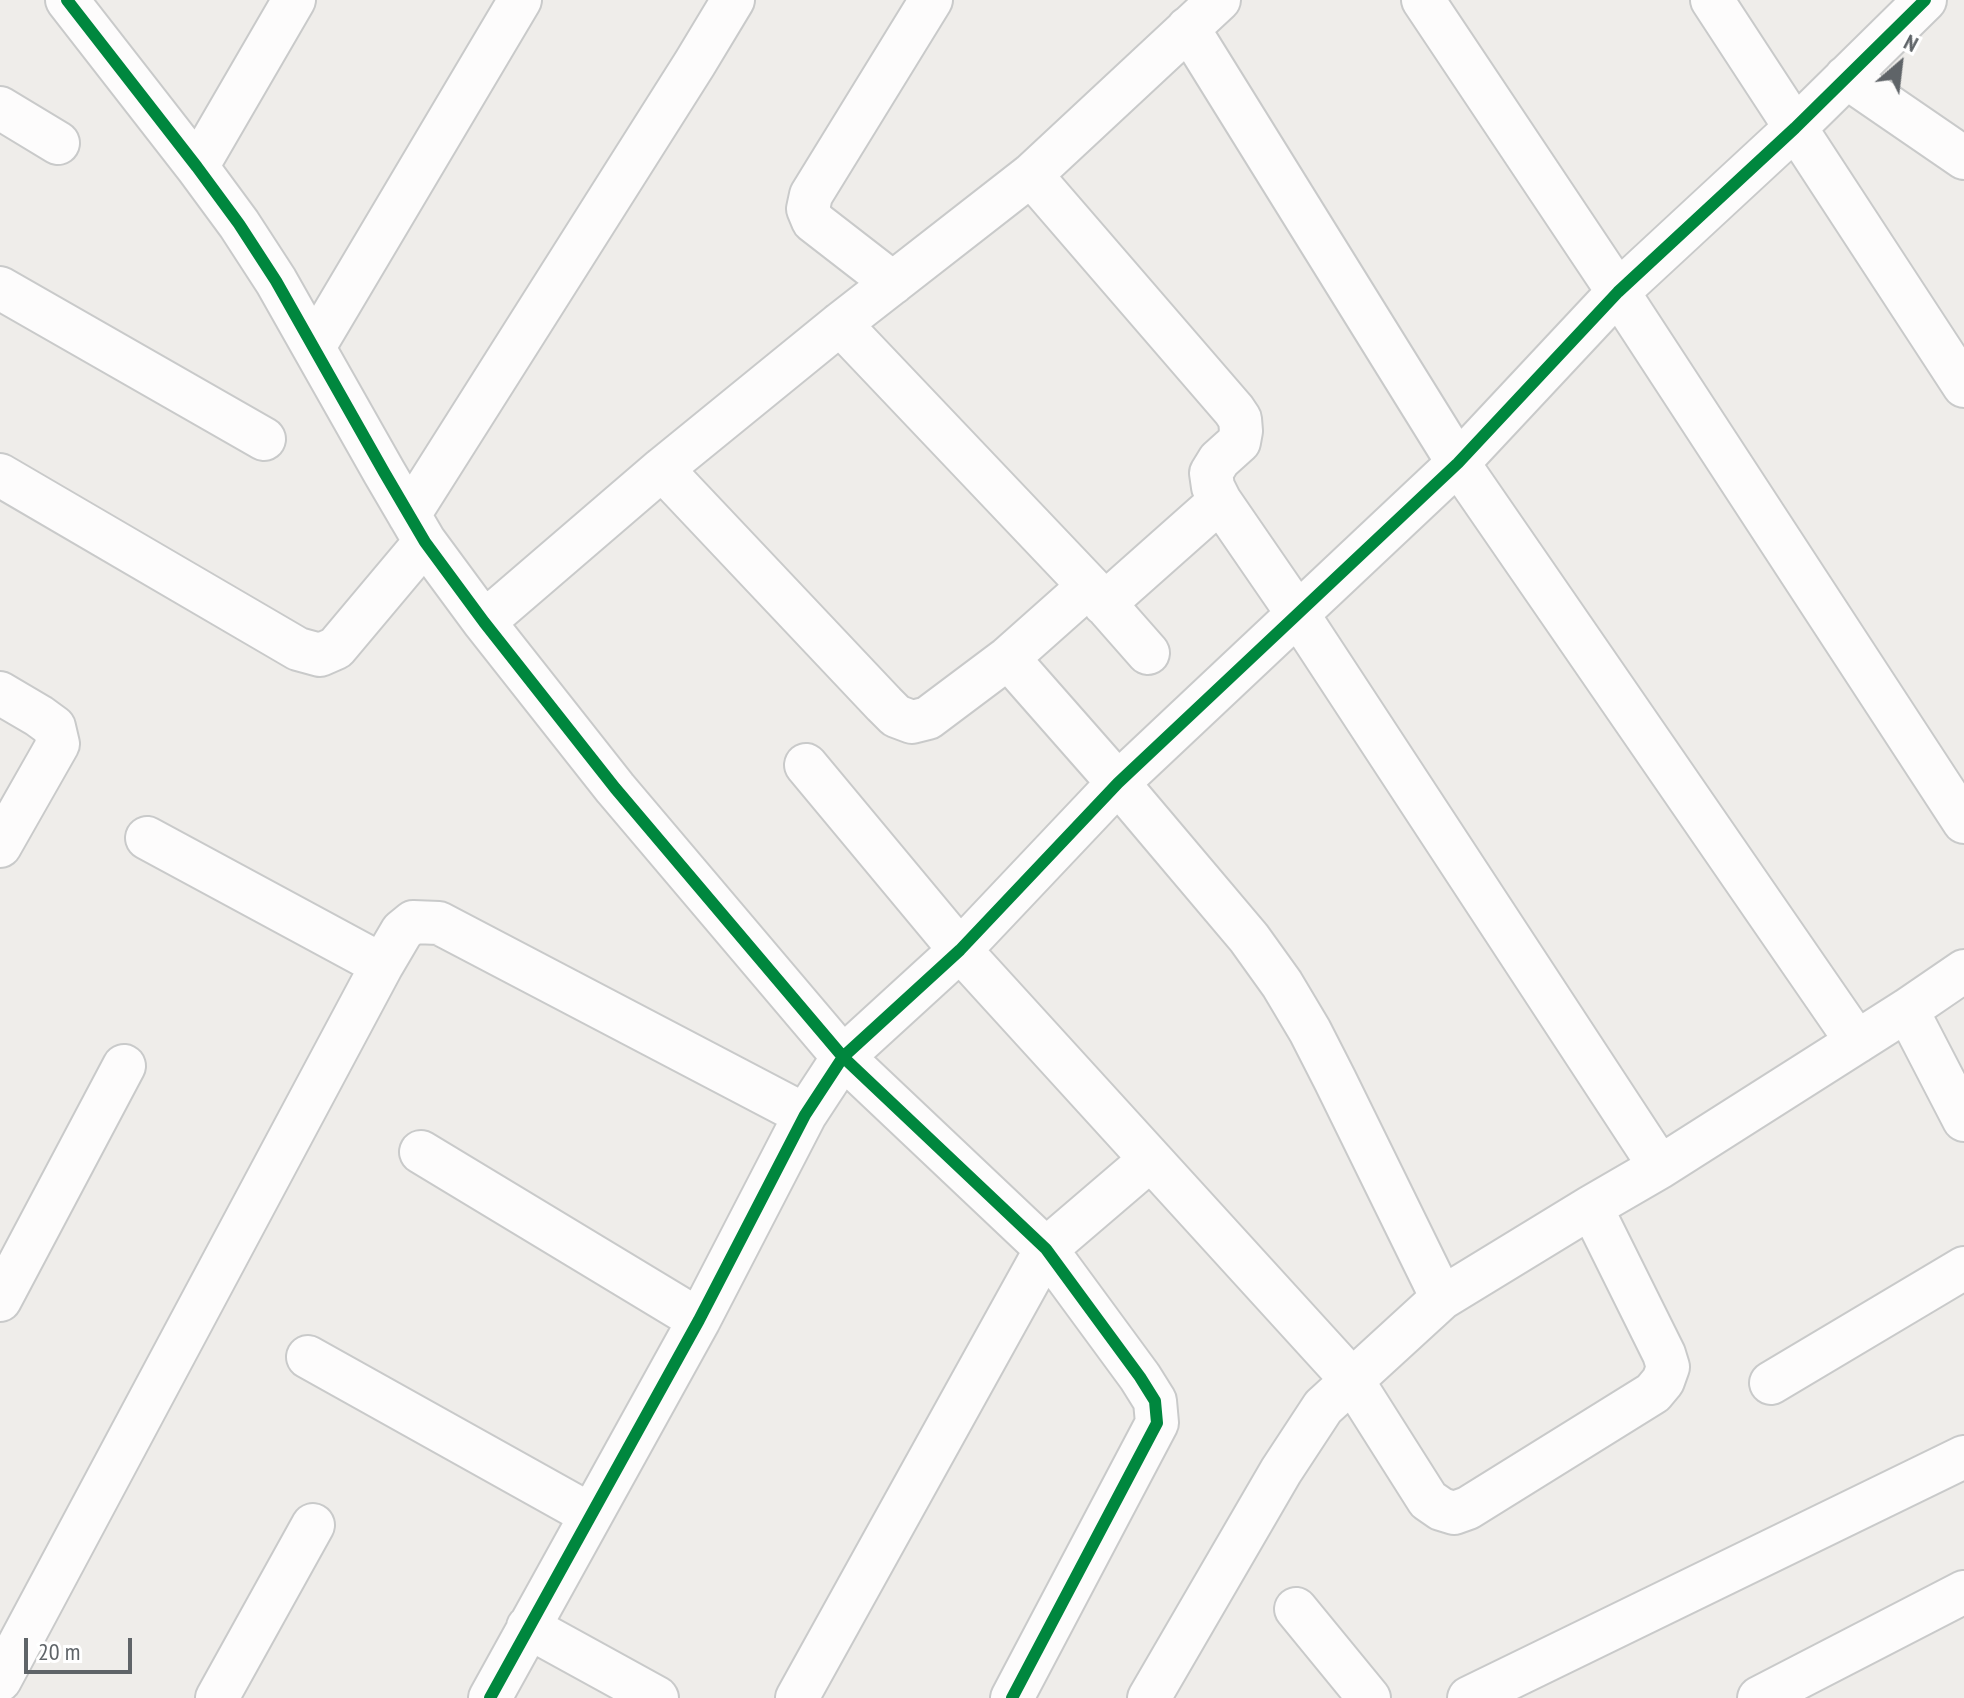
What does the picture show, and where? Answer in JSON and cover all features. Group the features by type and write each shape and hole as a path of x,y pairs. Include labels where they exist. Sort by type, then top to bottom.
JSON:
{"street":[{"path":"197,167 294,0"},
{"path":"314,347 520,0"},
{"path":"0,475 298,649 320,655 336,648 417,528 733,0"},
{"path":"893,283 813,221 808,209 811,195 931,0"},
{"path":"1423,0 1964,822"},
{"path":"1712,0 1964,386"},
{"path":"490,1698 699,1320 805,1115 843,1057 960,950 1118,783 1458,463 1618,292 1795,128 1925,0"},
{"path":"71,2 239,224 269,270 417,528 484,622 615,788 843,1057 1046,1249 1155,1401 1157,1423 1012,1698"},
{"path":"484,622 662,469 840,324 1031,175 1200,10 1458,463 1857,1042"},
{"path":"1846,77 1964,158"},
{"path":"0,108 58,143"},
{"path":"1031,175 1240,419 1239,442 1219,460 1211,473 1220,501 1297,613 1660,1167"},
{"path":"0,288 264,439"},
{"path":"840,324 1148,653"},
{"path":"662,469 896,716 912,722 928,718 1220,501"},
{"path":"1008,658 1249,938 1282,984 1322,1055 1442,1298"},
{"path":"0,693 54,727 58,744 1,842"},
{"path":"806,765 960,950 1352,1380 1428,1500 1441,1509 1454,1513 1468,1508 1653,1393 1663,1381 1668,1367 1664,1354 1591,1207"},
{"path":"147,838 382,965"},
{"path":"23,1698 0,1683 382,965 402,931 413,922 439,923 805,1115"},
{"path":"1149,1698 1299,1440 1323,1407 1442,1298 1660,1167 1964,971"},
{"path":"1907,1010 1964,1120"},
{"path":"0,1300 124,1066"},
{"path":"421,1152 699,1320"},
{"path":"797,1698 1046,1249 1150,1160"},
{"path":"1771,1383 1964,1268"},
{"path":"308,1357 591,1515"},
{"path":"1469,1698 1964,1457"},
{"path":"217,1698 313,1525"},
{"path":"1759,1698 1964,1592"},
{"path":"1296,1609 1369,1698"},
{"path":"528,1627 657,1698"}],"cycle path":[{"path":"67,0 239,224 276,281 425,542 484,622 615,788 843,1057 1046,1249 1155,1401 1157,1423 1012,1698"},
{"path":"490,1698 699,1320 805,1115 843,1057 960,950 1118,783 1458,463 1618,292 1795,128 1925,0"}]}
